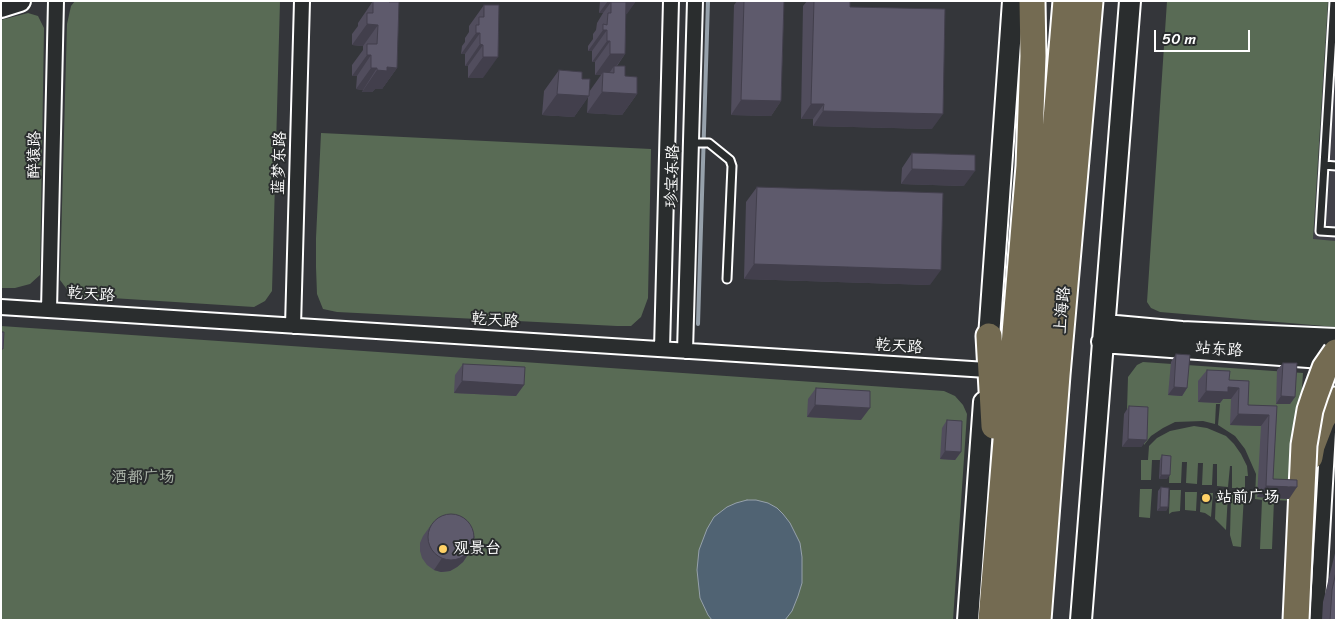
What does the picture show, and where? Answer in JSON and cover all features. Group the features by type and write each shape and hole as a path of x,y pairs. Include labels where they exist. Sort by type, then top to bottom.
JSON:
{"highway":[{"path":"991,620 1029,166 1033,56 1032,1"},
{"name":"上海路","path":"1015,620 1066,1"},
{"name":"上海路","path":"1038,620 1057,375 1090,1"},
{"path":"989,336 994,429 988,527 993,590"},
{"path":"1296,620 1304,445 1310,410 1325,368 1336,352"},
{"path":"1055,620 1064,495 1057,375"},
{"path":"1302,503 1312,446 1322,420 1335,400"}],"main road":[{"path":"1,7 20,1"},
{"path":"968,620 1013,1"},
{"path":"1081,620 1130,1"},
{"name":"站东路","path":"1104,334 1182,332 1336,339"},
{"name":"站东路","path":"1104,334 1336,359"}],"street":[{"name":"醉猿路","path":"49,310 56,1"},
{"name":"蓝梦东路","path":"293,326 302,1"},
{"name":"珍宝东路","path":"662,349 671,1"},
{"name":"珍宝东路","path":"685,351 695,1"},
{"name":"乾天路","path":"1,307 987,370"},
{"path":"1317,620 1328,432 1335,400"}],"lane":[{"path":"1334,1 1332,76 1320,231 1336,232"},
{"path":"691,143 709,143 730,160 732,166 727,279"},
{"path":"1324,165 1336,166"}],"shaded area":[{"path":"1328,1 1336,1 1336,241 1313,240"}],"green space":[{"path":"75,1 280,1 272,291 265,301 254,307 80,296 69,292 60,280 67,24 71,6"},
{"path":"1167,1 1328,1 1313,239 1336,241 1336,327 1160,312 1151,308 1147,302"},
{"path":"28,13 38,16 44,28 40,275 30,284 15,288 1,288 1,20"},
{"path":"321,133 651,149 648,298 641,317 631,326 617,326 337,312 323,309 317,294 316,267"},
{"name":"酒都广场","path":"1,326 944,391 955,396 963,405 967,414 953,620 1,620"},
{"path":"1143,362 1303,373 1294,501 1274,500 1272,549 1260,549 1262,500 1255,499 1256,474 1245,449 1235,436 1218,425 1220,404 1216,404 1215,424 1203,421 1175,422 1151,436 1144,445 1145,411 1127,410 1128,377 1137,365"},
{"path":"1194,426 1207,428 1226,436 1234,444 1247,466 1248,476 1245,476 1245,488 1232,488 1232,466 1230,466 1228,487 1217,486 1217,464 1213,464 1212,485 1202,485 1203,463 1198,463 1197,484 1186,483 1187,462 1182,462 1181,483 1169,483 1170,460 1152,460 1151,480 1141,480 1141,460 1148,460 1149,446 1157,438 1170,431"},
{"path":"1140,489 1152,489 1150,518 1139,517"},
{"path":"1170,490 1181,490 1180,511 1169,514"},
{"path":"1185,492 1197,492 1196,511 1185,510"},
{"path":"1201,493 1213,493 1211,517 1200,512"},
{"path":"1216,493 1228,494 1226,530 1215,519"},
{"path":"1231,495 1244,495 1241,547 1233,546 1230,535"}],"water":[{"path":"747,500 768,503 777,508 790,523 800,543 802,583 792,611 785,620 712,620 700,598 697,570 699,550 707,529 714,517 727,507"}],"building":[{"path":"373,1 399,2 397,68 387,67 387,71 371,68 371,55 367,55 367,44 377,44 378,25 367,24 367,13 373,13"},
{"path":"744,1 784,1 781,101 741,100"},
{"path":"814,1 850,1 850,7 945,9 943,114 823,111 824,104 811,104"},
{"path":"611,2 626,2 625,54 610,54 610,41 607,41 607,30 603,30 603,24 607,25 608,13 611,13"},
{"path":"484,5 499,5 498,57 483,57 480,33 476,33 479,17 484,17"},
{"path":"614,66 625,66 625,76 637,77 637,94 602,92 603,72 614,73"},
{"path":"559,70 582,72 582,79 590,79 589,96 557,94"},
{"path":"912,153 975,155 975,171 912,169"},
{"path":"757,187 943,193 941,270 754,264"},
{"path":"1,332 4,332 3,349 1,349"},
{"path":"1176,354 1190,355 1187,388 1174,387"},
{"path":"1283,363 1297,363 1295,397 1281,396"},
{"path":"463,364 525,367 524,385 462,381"},
{"path":"1207,370 1230,371 1229,380 1249,381 1248,405 1277,406 1273,479 1297,480 1297,487 1266,486 1269,415 1238,414 1239,388 1228,387 1228,392 1206,391"},
{"path":"816,388 870,391 870,408 815,405"},
{"path":"1129,406 1148,407 1147,440 1128,439"},
{"path":"947,420 962,421 961,452 945,451"},
{"path":"1162,455 1171,456 1170,475 1161,475"},
{"path":"1161,487 1169,488 1168,507 1160,507"},
{"name":"观景台","path":"446,514 456,514 470,524 474,537 470,550 464,556 456,560 446,560 432,550 428,542 428,532 438,518"},
{"path":"1336,572 1336,620 1330,620 1332,590"}],"waterway":[{"path":"698,324 708,1"}],"place":[{"name":"站前广场","path":"1206,498"},
{"name":"观景台","path":"443,549"}]}
